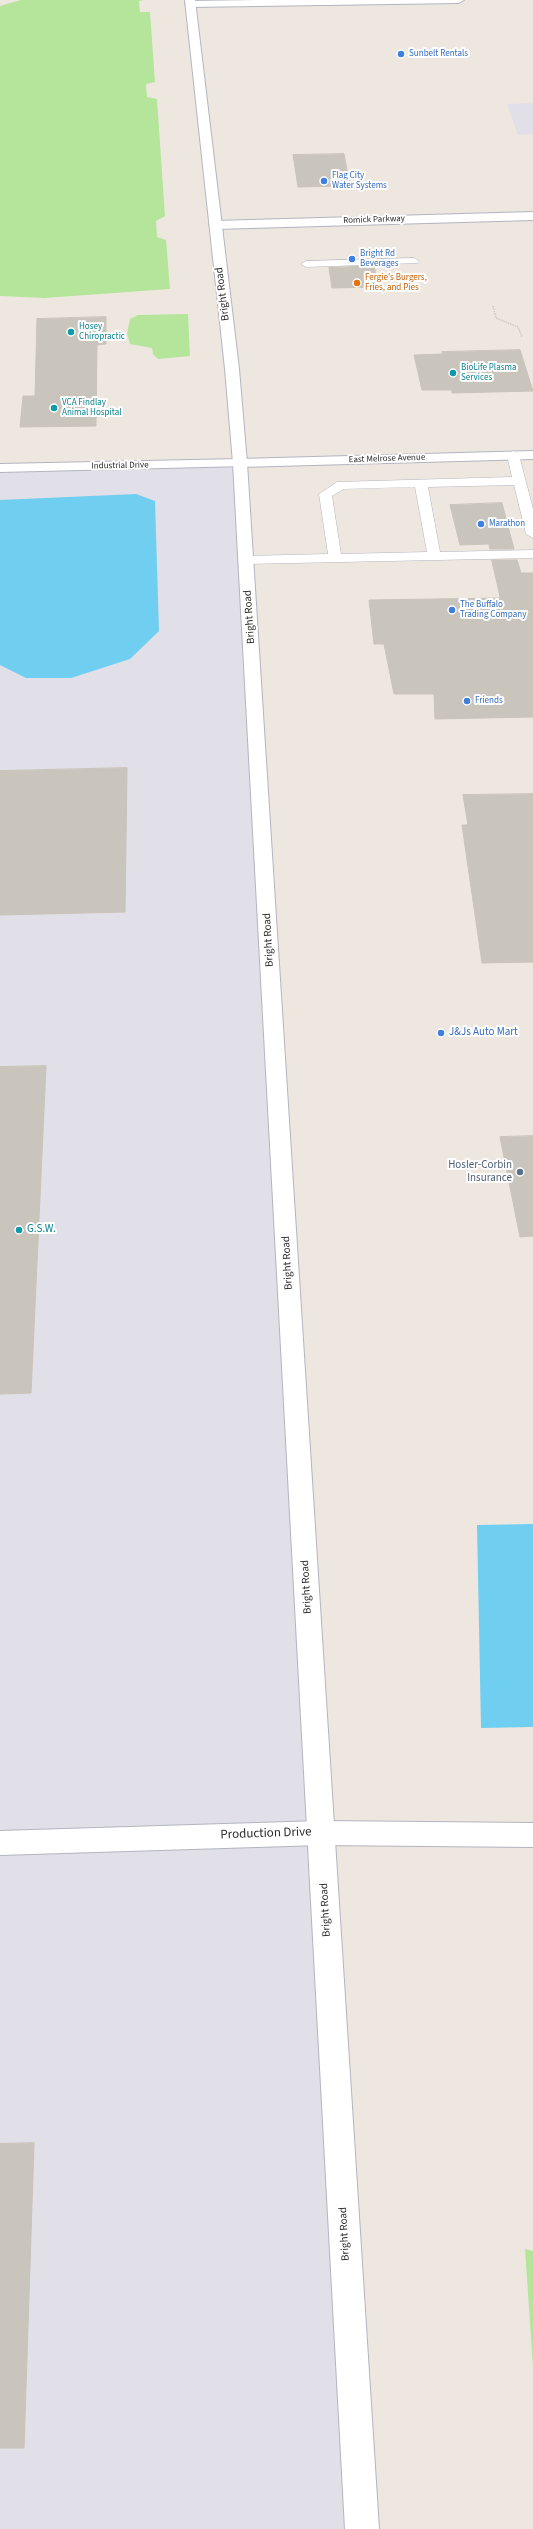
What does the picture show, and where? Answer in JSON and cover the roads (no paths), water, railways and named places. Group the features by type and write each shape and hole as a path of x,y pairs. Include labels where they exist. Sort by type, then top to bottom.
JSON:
{"main road":[{"path":"190,2 459,0"},
{"name":"Bright Road","path":"190,2 240,463 362,2529"},
{"name":"Romick Parkway","path":"215,225 533,216"},
{"name":"East Melrose Avenue","path":"240,463 533,455"},
{"name":"Industrial Drive","path":"0,468 240,463"},
{"name":"Production Drive","path":"0,1843 321,1833 533,1835"}],"lane":[{"path":"306,264 414,261"},
{"path":"513,455 533,534"},
{"path":"335,558 325,494 341,485 520,481"},
{"path":"421,484 434,557"},
{"path":"246,560 533,554"}],"water":[{"path":"136,494 155,501 159,631 130,659 71,678 26,678 0,665 0,500"},
{"path":"533,1524 533,1727 481,1728 477,1525"}],"place":[{"name":"Sunbelt Rentals","path":"401,54"},
{"name":"Flag City Water Systems","path":"324,181"},
{"name":"Bright Rd Beverages","path":"352,259"},
{"name":"Fergie's Burgers, Fries, and Pies","path":"357,283"},
{"name":"Hosey Chiropractic","path":"71,332"},
{"name":"BioLife Plasma Services","path":"453,373"},
{"name":"VCA Findlay Animal Hospital","path":"54,408"},
{"name":"Marathon","path":"481,524"},
{"name":"The Buffalo Trading Company","path":"452,610"},
{"name":"Friends","path":"467,701"},
{"name":"J&Js Auto Mart","path":"441,1033"},
{"name":"Hosler-Corbin Insurance","path":"520,1172"},
{"name":"G.S.W.","path":"19,1230"}]}
